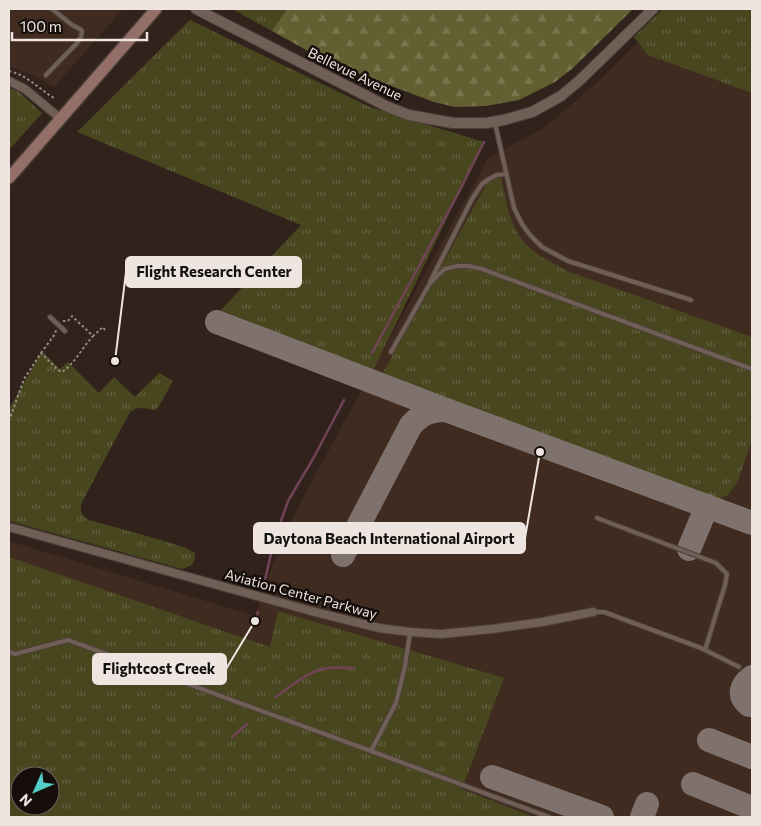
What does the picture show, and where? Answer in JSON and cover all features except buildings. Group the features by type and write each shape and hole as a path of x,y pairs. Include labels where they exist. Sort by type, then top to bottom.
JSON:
{"main road":[{"path":"9,178 156,9"}],"street":[{"name":"Bellevue Avenue","path":"196,9 388,107 409,115 453,123 495,121 532,112 561,96 653,9"},
{"path":"9,81 25,89 60,119"},
{"name":"Aviation Center Parkway","path":"9,526 311,611 379,628 441,634 542,622 592,612"}],"lane":[{"path":"46,75 77,43 82,31 52,9"},
{"path":"495,121 514,208 522,224 542,247 568,261 691,300"},
{"path":"391,352 472,199 482,184 489,178 506,174"},
{"path":"428,284 445,269 457,266 470,266 482,269 752,369"},
{"path":"50,317 65,331"},
{"path":"597,518 716,563 727,574 705,650"},
{"path":"592,612 604,612 705,650 739,667"},
{"path":"371,750 396,703 405,666 410,632"},
{"path":"9,652 15,654 68,640 550,817"}],"path":[{"path":"62,321 68,321 72,316 93,336"},
{"path":"9,422 24,379 55,334 57,327"},
{"path":"41,353 62,372 102,327 105,330"}],"shaded area":[{"path":"9,9 123,9 54,87 32,75 9,66"},
{"path":"672,9 752,9 752,817 9,817 9,541 255,616 272,567 299,505 488,158 544,128 593,86"}],"green space":[{"path":"232,9 287,9 272,31"},
{"path":"287,9 633,9 573,68 555,82 519,100 486,106 455,107 434,102 354,72 308,51 272,31"},
{"path":"663,9 752,9 752,93 648,55 634,37"},
{"path":"190,20 370,107 484,142 372,373 221,310 301,225 77,132"},
{"path":"9,88 18,91 42,113 9,150"},
{"path":"501,177 513,224 523,241 543,258 567,271 752,337 752,440 737,483 728,495 715,499 381,376 486,185"},
{"path":"41,353 44,353 60,369 68,362 99,393 114,377 135,397 159,373 173,381 155,410 139,408 130,412 81,504 81,512 89,520 186,548 195,553 194,562 191,566 182,569 9,521 9,409"},
{"path":"9,557 270,647 278,611 504,678 462,789 534,817 9,817"}],"waterway":[{"path":"372,353 484,142"},
{"path":"265,580 274,541 288,501 344,400"},
{"path":"255,621 258,612"},
{"path":"276,697 300,679 321,669 353,668"},
{"path":"232,737 247,724"}],"taxiway":[{"path":"217,322 446,410 752,523"},
{"path":"343,555 411,425 427,413 446,410"},
{"path":"689,549 707,506"},
{"path":"749,705 743,698 742,690 745,683 752,677"},
{"path":"709,740 752,757"},
{"path":"492,777 602,817"},
{"path":"693,784 752,808"},
{"path":"642,817 647,804"}],"place":[{"name":"Flight Research Center","path":"115,361"},
{"name":"Daytona Beach International Airport","path":"540,452"},
{"name":"Flightcost Creek","path":"255,621"}]}
